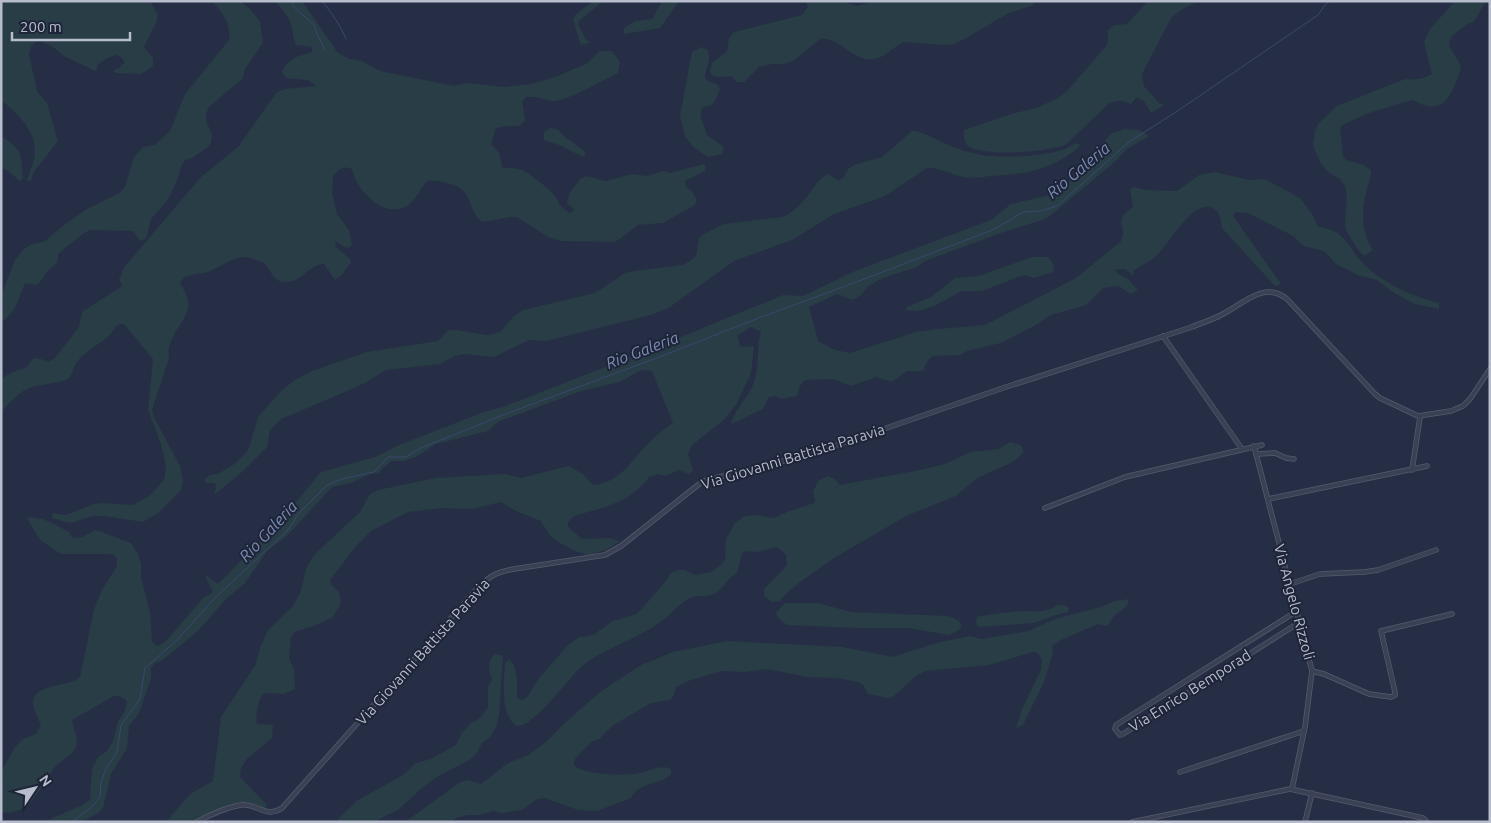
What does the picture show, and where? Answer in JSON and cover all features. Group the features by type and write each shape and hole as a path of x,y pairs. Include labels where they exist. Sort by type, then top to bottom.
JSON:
{"street":[{"name":"Via Giovanni Battista Paravia","path":"198,822 214,814 242,805 269,812 282,808 484,581 496,573 605,555 621,546 703,480 808,455 1212,319 1261,293 1277,293 1287,299 1375,394 1420,417"},
{"path":"1163,336 1242,449"},
{"path":"1412,470 1420,417 1451,411 1463,406 1473,396 1490,369"},
{"path":"1045,508 1126,477 1262,444"},
{"name":"Via Angelo Rizzoli","path":"1254,446 1312,672 1304,731 1292,789"},
{"path":"1256,454 1275,453 1286,458 1294,458"},
{"path":"1268,499 1428,466"},
{"path":"1290,584 1320,574 1378,570 1436,550"},
{"name":"Via Enrico Bemporad","path":"1297,611 1116,725 1114,727 1116,731 1120,735 1123,734 1300,622"},
{"path":"1312,672 1324,674 1369,694 1393,696 1395,692 1381,631 1452,614"},
{"path":"1180,772 1304,731"},
{"path":"1132,822 1292,789 1423,818 1427,822"},
{"path":"1305,822 1312,793"}],"shaded area":[{"path":"1,1 89,1 95,3 97,1 150,1 158,15 144,47 153,58 153,66 141,74 116,73 114,71 125,63 117,55 101,62 95,71 64,56 53,47 41,41 35,42 31,47 29,54 37,91 47,103 58,141 33,173 31,181 27,180 35,156 32,137 19,116 1,100"},
{"path":"211,1 240,1 250,9 260,21 263,43 245,69 243,78 209,107 206,120 212,135 211,143 207,148 192,158 185,160 182,164 168,200 151,219 147,236 144,240 140,241 133,231 90,230 84,233 58,254 57,263 39,283 36,285 25,283 10,315 1,322 1,296 15,260 24,249 30,245 45,241 87,209 119,193 125,187 134,157 143,147 155,145 170,131 185,94 229,40 229,29 225,19"},
{"path":"275,1 302,1 338,53 350,59 362,61 380,71 454,86 466,83 504,87 531,84 555,77 586,64 600,51 612,51 620,62 618,73 567,98 553,101 526,97 522,101 525,120 519,126 496,128 491,145 498,152 502,167 520,169 529,174 548,189 561,206 570,213 574,209 567,203 569,194 580,179 586,176 606,181 632,174 647,176 664,171 670,173 704,164 706,167 705,171 685,181 686,187 692,191 697,200 695,205 663,223 638,225 614,242 561,241 548,237 517,217 483,222 474,213 468,197 459,187 439,181 427,181 410,204 400,209 380,206 364,193 357,183 352,169 341,168 333,176 332,193 337,214 349,230 352,245 348,248 335,241 336,247 351,262 342,275 335,280 324,264 314,267 297,279 281,282 274,277 268,267 262,262 243,257 234,259 208,272 185,277 180,283 187,297 188,308 171,342 169,358 152,410 181,468 183,483 181,490 158,513 143,522 105,516 92,516 71,523 53,518 52,513 66,515 94,504 133,505 149,496 164,480 166,466 161,444 148,410 153,359 124,324 121,324 117,325 106,339 80,358 68,379 27,389 16,396 1,412 1,379 10,373 27,367 34,358 48,362 55,358 79,327 82,312 122,286 119,279 125,266 201,177 238,147 277,92 285,89 317,86 308,80 286,78 282,73 290,61 312,52 312,47 296,45 290,21"},
{"path":"593,1 603,1 579,21 578,24 586,40 591,42 581,45 573,20 575,15"},
{"path":"662,1 679,1 660,28 624,34 624,28 636,21 652,19"},
{"path":"806,1 840,1 857,6 874,1 1035,1 1033,5 1007,14 954,44 903,42 881,57 866,59 859,57 834,41 820,39 795,60 784,64 759,67 744,82 736,82 732,76 713,76 710,72 712,63 727,51 729,38 734,32 802,15 808,7"},
{"path":"1148,1 1199,1 1181,10 1171,18 1142,74 1144,86 1159,103 1164,105 1151,113 1142,100 1136,98 1131,104 1120,101 1108,104 1067,144 1058,147 1004,153 979,150 966,144 964,130 1011,114 1036,108 1058,98 1067,91 1107,45 1108,31 1115,25 1127,24"},
{"path":"1455,1 1486,1 1474,22 1467,24 1451,37 1449,46 1461,69 1446,101 1434,107 1412,100 1372,112 1342,125 1340,128 1343,156 1346,160 1364,165 1371,170 1364,200 1363,215 1369,244 1373,250 1364,256 1346,230 1347,197 1345,186 1340,179 1328,172 1320,162 1313,145 1315,130 1319,123 1337,106 1405,79 1419,79 1432,74 1424,42 1430,29"},
{"path":"701,47 708,50 709,56 705,77 707,80 717,84 720,89 714,102 710,106 703,107 700,115 707,135 724,147 722,154 708,157 693,147 685,136 680,116 692,52"},
{"path":"550,128 557,129 586,154 583,157 544,140 544,132"},
{"path":"1124,129 1139,130 1149,136 1127,149 1117,160 1045,219 1001,233 925,261 917,267 883,278 868,286 861,295 853,300 837,294 809,307 818,341 835,350 850,353 916,332 985,325 1076,278 1121,241 1123,230 1121,220 1126,212 1133,207 1130,190 1133,187 1146,190 1177,191 1199,175 1215,172 1249,180 1265,179 1300,198 1318,226 1334,231 1341,236 1370,270 1403,290 1439,303 1439,309 1415,304 1394,293 1377,280 1358,275 1336,264 1324,251 1304,246 1293,236 1248,213 1235,212 1233,216 1281,284 1275,286 1222,228 1218,212 1209,207 1202,208 1187,218 1162,250 1134,270 1133,276 1126,269 1116,269 1117,273 1128,279 1138,290 1130,294 1119,286 1103,288 1086,305 1051,315 1001,343 967,351 960,355 933,356 928,360 923,371 907,371 892,382 876,377 851,386 833,379 805,380 800,386 797,396 781,399 776,396 769,397 763,409 731,424 752,387 756,376 761,332 751,327 737,336 741,347 754,346 751,373 737,403 725,419 692,445 688,454 693,470 689,474 679,470 666,476 658,474 649,477 646,482 627,498 606,507 574,516 568,522 568,527 582,539 610,538 620,541 606,550 588,555 575,551 550,536 541,521 516,511 501,502 472,509 441,508 408,512 371,531 356,546 330,580 331,584 339,592 341,603 333,617 295,632 291,637 289,658 294,669 295,689 284,694 264,693 260,699 257,724 273,725 272,738 247,759 241,768 240,777 267,805 265,809 241,803 196,822 166,822 190,794 213,781 221,717 256,664 260,648 268,630 293,606 301,591 306,568 315,554 360,512 370,494 378,490 436,478 505,474 521,478 568,466 583,474 593,485 613,479 656,436 673,423 652,371 641,370 620,382 581,391 498,422 488,431 436,444 418,456 404,461 391,461 378,473 370,474 351,483 332,487 288,535 267,551 245,583 226,599 199,630 151,668 151,679 139,713 129,726 127,748 111,774 103,808 97,814 81,822 43,822 83,805 90,799 92,769 98,757 107,751 113,741 118,721 125,711 127,702 118,696 114,696 72,720 77,740 74,750 50,773 28,804 12,812 1,812 1,772 15,747 23,739 36,734 41,725 33,704 35,696 45,689 68,683 80,677 94,609 102,590 117,566 117,559 114,555 61,554 40,540 27,518 33,517 49,522 69,532 72,538 82,537 96,530 131,543 138,554 141,564 141,578 150,612 152,642 158,646 166,641 203,598 213,592 204,574 218,584 283,518 321,472 375,457 399,445 484,412 503,407 783,295 803,296 855,271 991,220 1011,204 1046,196 1065,186 1111,134"},
{"path":"912,131 917,131 951,146 976,154 1005,157 1051,153 1075,143 1080,146 1060,161 1049,166 1016,174 970,178 927,168 885,196 834,214 792,240 734,261 670,307 651,315 546,341 529,340 494,357 465,354 455,356 440,364 386,370 365,383 281,419 270,430 267,447 242,472 214,495 215,483 206,483 204,480 210,475 218,474 236,463 244,455 249,448 258,417 282,390 312,371 367,352 438,341 449,330 487,335 494,334 501,331 513,317 523,310 595,293 625,273 683,265 696,256 699,238 704,234 724,224 783,217 800,205 817,183 828,174 839,181 844,177 848,169 854,165 882,157"},
{"path":"1,136 20,153 23,178 20,181 1,167"},
{"path":"1033,257 1048,257 1054,265 1053,272 1034,278 1024,275 982,291 962,291 934,306 918,311 905,310 907,307 931,297 955,278 979,276"},
{"path":"1010,442 1020,445 1024,451 1011,463 977,478 956,496 908,515 834,558 796,585 779,601 772,602 764,596 764,589 787,565 786,555 777,547 757,552 747,551 742,553 737,573 718,591 711,595 692,597 649,629 589,661 580,668 540,713 530,720 522,725 516,725 507,714 504,687 505,663 509,659 516,672 517,698 522,700 527,697 540,677 568,645 579,637 593,635 613,621 637,614 671,573 685,570 695,575 711,572 721,565 725,559 726,539 735,523 745,516 756,515 774,518 814,503 813,492 818,481 828,476 835,479 840,485 915,471 945,464 970,452 999,449"},
{"path":"1129,599 1127,606 1115,615 1107,626 1098,624 1063,639 1052,646 1053,653 1044,682 1023,725 1016,728 1022,709 1041,670 1042,661 1038,653 1033,652 989,665 925,671 916,676 894,696 888,698 868,694 863,685 858,682 837,678 807,677 767,669 744,672 722,671 691,680 676,687 674,695 670,700 651,703 612,726 599,739 591,742 575,759 574,765 579,768 602,774 637,774 662,767 671,769 671,774 667,778 641,787 631,798 597,811 578,810 545,798 537,799 522,810 501,813 493,811 480,815 468,815 456,818 452,822 405,822 459,783 467,780 481,784 508,763 528,755 545,743 600,692 641,665 673,652 727,641 842,647 893,657 936,643 970,636 981,639 1028,631 1055,619 1101,607 1115,601"},
{"path":"785,603 818,603 851,612 948,616 958,620 962,625 959,630 949,635 909,628 787,625 779,619 776,613"},
{"path":"1058,605 1064,605 1069,608 1068,612 1034,623 979,627 976,623 977,617 981,616 1017,611 1045,610"},
{"path":"495,654 503,656 499,716 496,727 490,737 482,743 477,753 471,759 435,778 398,810 375,822 327,822 336,821 358,800 403,775 416,763 431,759 456,745 461,734 471,723 479,719 488,707 488,687 492,680 489,663"}],"waterway":[{"path":"291,1 295,8 314,25 325,50"},
{"path":"322,1 336,19 346,39"},
{"name":"Rio Galeria","path":"71,822 91,808 100,797 101,782 106,769 117,752 121,725 140,699 145,668 176,641 216,597 287,531 299,513 327,485 342,479 374,472 388,457 406,457 421,448 503,415 995,229 1023,212 1041,211 1057,206 1129,142 1318,15 1330,1"}]}
